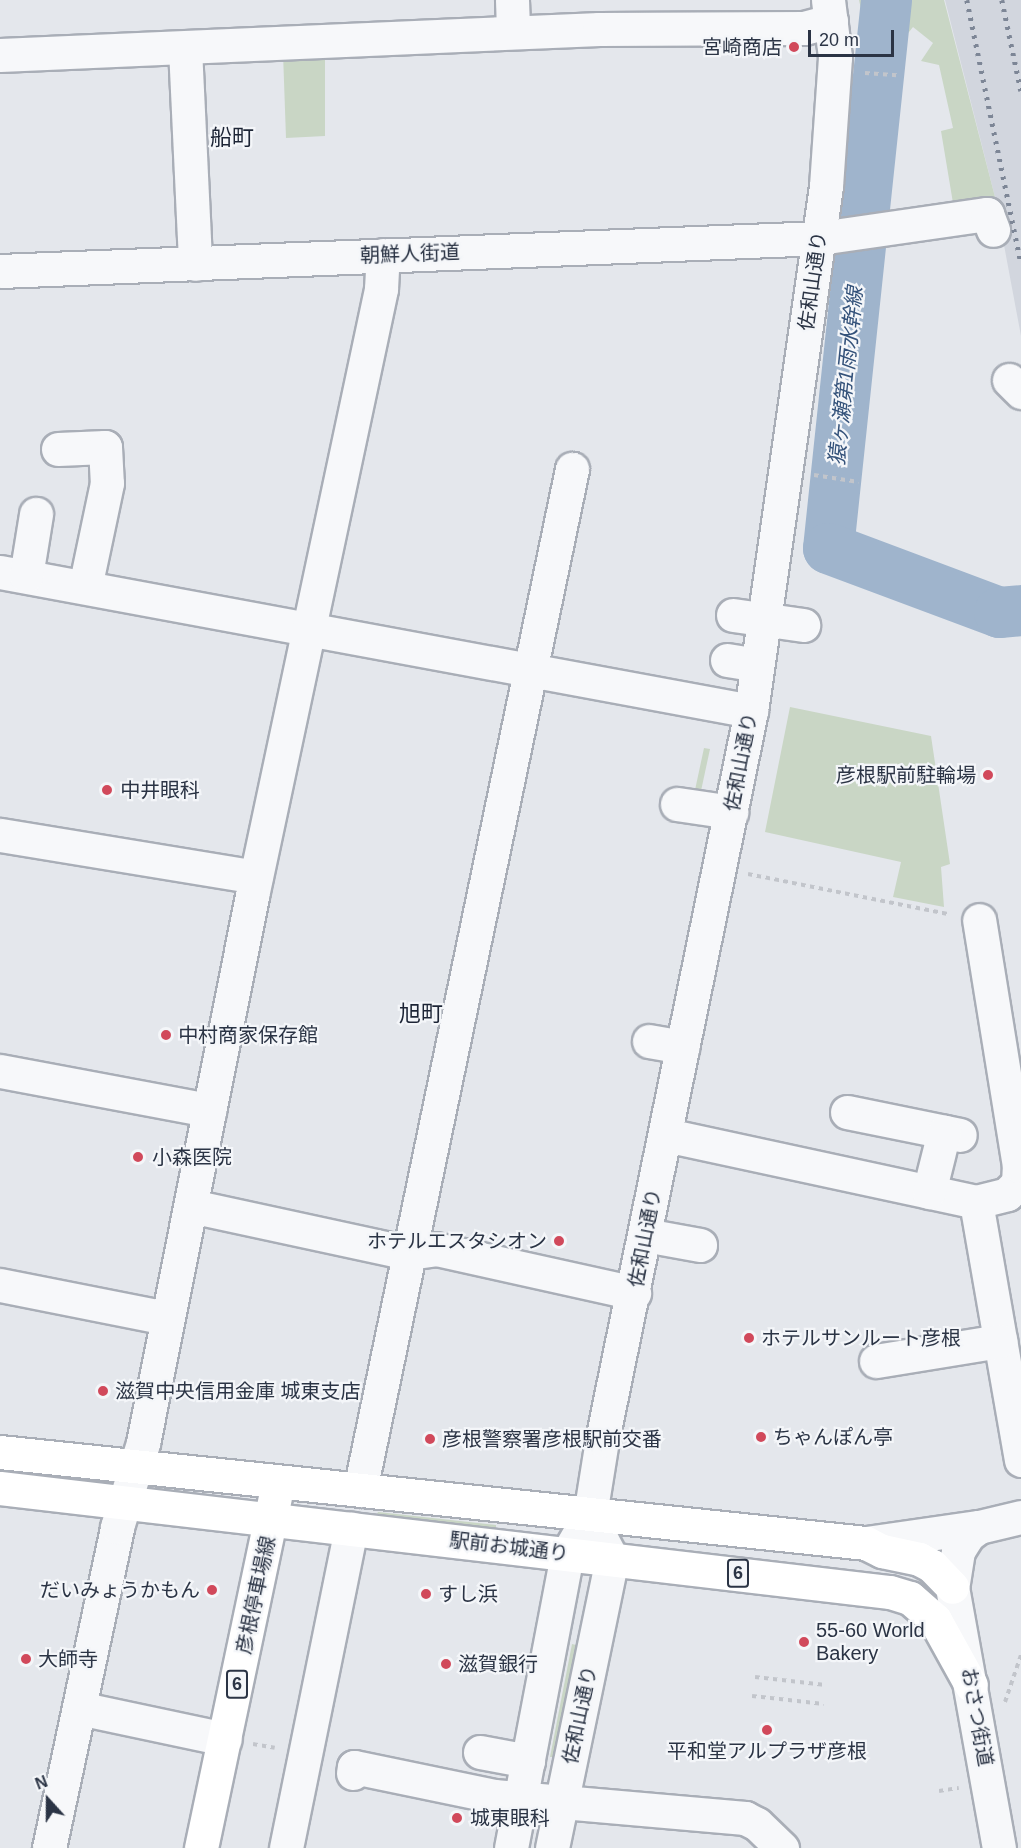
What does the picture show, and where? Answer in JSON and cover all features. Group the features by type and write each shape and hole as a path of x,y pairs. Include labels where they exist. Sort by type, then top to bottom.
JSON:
{"main road":[{"name":"駅前お城通り","path":"0,1452 134,1468 866,1543 882,1551 919,1559 932,1566 952,1587"},
{"name":"彦根停車場線","path":"201,1848 272,1520 278,1482"},
{"name":"駅前お城通り","path":"0,1488 864,1587 910,1598 935,1620 971,1685"}],"street":[{"path":"512,0 513,32"},
{"path":"0,55 128,46 687,26 804,28 829,11"},
{"name":"佐和山通り","path":"511,1848 567,1554 590,1515 682,1047 731,812 750,711 742,662 749,617 850,234 829,11"},
{"path":"178,45 195,264"},
{"name":"朝鮮人街道","path":"5,274 47,275 122,260 195,264 303,253 383,255 850,234 987,214 993,230"},
{"path":"48,1840 124,1502 143,1443 208,1110 220,1074 241,977 250,890 296,670 310,626 381,289 383,255"},
{"path":"58,449 105,447 107,483 59,583"},
{"path":"360,1490 410,1253 451,1077 482,906 500,839 534,669 538,632 572,469"},
{"path":"36,514 59,583"},
{"path":"59,583 310,626 750,711"},
{"path":"749,617 803,625"},
{"path":"677,804 731,812"},
{"path":"10,835 250,890"},
{"path":"666,1135 837,1181 976,1202 1007,1194 1019,1185 1019,1166 979,920"},
{"path":"649,1041 682,1047"},
{"path":"0,1071 208,1110"},
{"path":"846,1112 941,1131 902,1192"},
{"path":"976,1202 978,1241 1000,1341 1021,1460"},
{"path":"191,1206 410,1253 436,1249 634,1293"},
{"path":"645,1235 700,1245"},
{"path":"0,1285 167,1318"},
{"path":"876,1361 1000,1341"},
{"path":"590,1515 612,1559"},
{"path":"866,1543 979,1527 1021,1517"},
{"path":"952,1587 958,1551 968,1535 979,1527"},
{"path":"286,1848 351,1529"},
{"name":"佐和山通り","path":"552,1848 612,1559"},
{"name":"おさつ街道","path":"952,1587 971,1685 1008,1811 999,1848"},
{"path":"79,1708 225,1739"},
{"path":"480,1752 528,1761"},
{"path":"353,1770 494,1796 562,1800 745,1818 758,1824 782,1848"}],"path":[{"path":"861,73 895,75"},
{"path":"817,476 858,482"},
{"path":"748,874 979,920"},
{"path":"1006,1714 1004,1704 1021,1654"},
{"path":"755,1677 826,1685"},
{"path":"752,1696 824,1704"},
{"path":"939,1791 959,1788"}],"shaded area":[{"path":"945,0 1021,0 1021,336 995,197"}],"green space":[{"path":"859,0 873,0 866,53 865,27"},
{"path":"910,0 944,0 995,197 953,203 941,131 953,128 939,65 921,61 933,43 913,27 905,37"},
{"path":"325,50 325,136 286,138 283,53"},
{"path":"790,707 931,736 950,864 941,867 944,907 893,897 901,862 765,832"},
{"path":"704,748 710,749 701,791 695,790"},
{"path":"0,1466 101,1478 104,1483 0,1473"},
{"path":"378,1512 496,1525 496,1531 376,1516"},
{"path":"572,1644 580,1646 554,1757 550,1757"}],"waterway":[{"name":"猿ヶ瀬第1雨水幹線","path":"886,0 828,548 999,612 1021,610"}],"railway":[{"path":"967,0 1021,264"},
{"path":"1002,0 1021,91"}],"place":[{"name":"宮崎商店","path":"794,47"},
{"name":"彦根駅前駐輪場","path":"988,775"},
{"name":"中井眼科","path":"107,790"},
{"name":"中村商家保存館","path":"166,1035"},
{"name":"小森医院","path":"138,1157"},
{"name":"ホテルエスタシオン","path":"559,1241"},
{"name":"ホテルサンルート彦根","path":"749,1338"},
{"name":"滋賀中央信用金庫 城東支店","path":"103,1391"},
{"name":"ちゃんぽん亭","path":"761,1437"},
{"name":"彦根警察署彦根駅前交番","path":"430,1439"},
{"name":"だいみょうかもん","path":"212,1590"},
{"name":"すし浜","path":"426,1594"},
{"name":"55-60 World Bakery","path":"804,1642"},
{"name":"大師寺","path":"26,1659"},
{"name":"滋賀銀行","path":"446,1664"},
{"name":"平和堂アルプラザ彦根","path":"767,1730"},
{"name":"城東眼科","path":"457,1818"}],"district":[{"name":"船町","path":"232,138"},
{"name":"旭町","path":"421,1014"}]}
